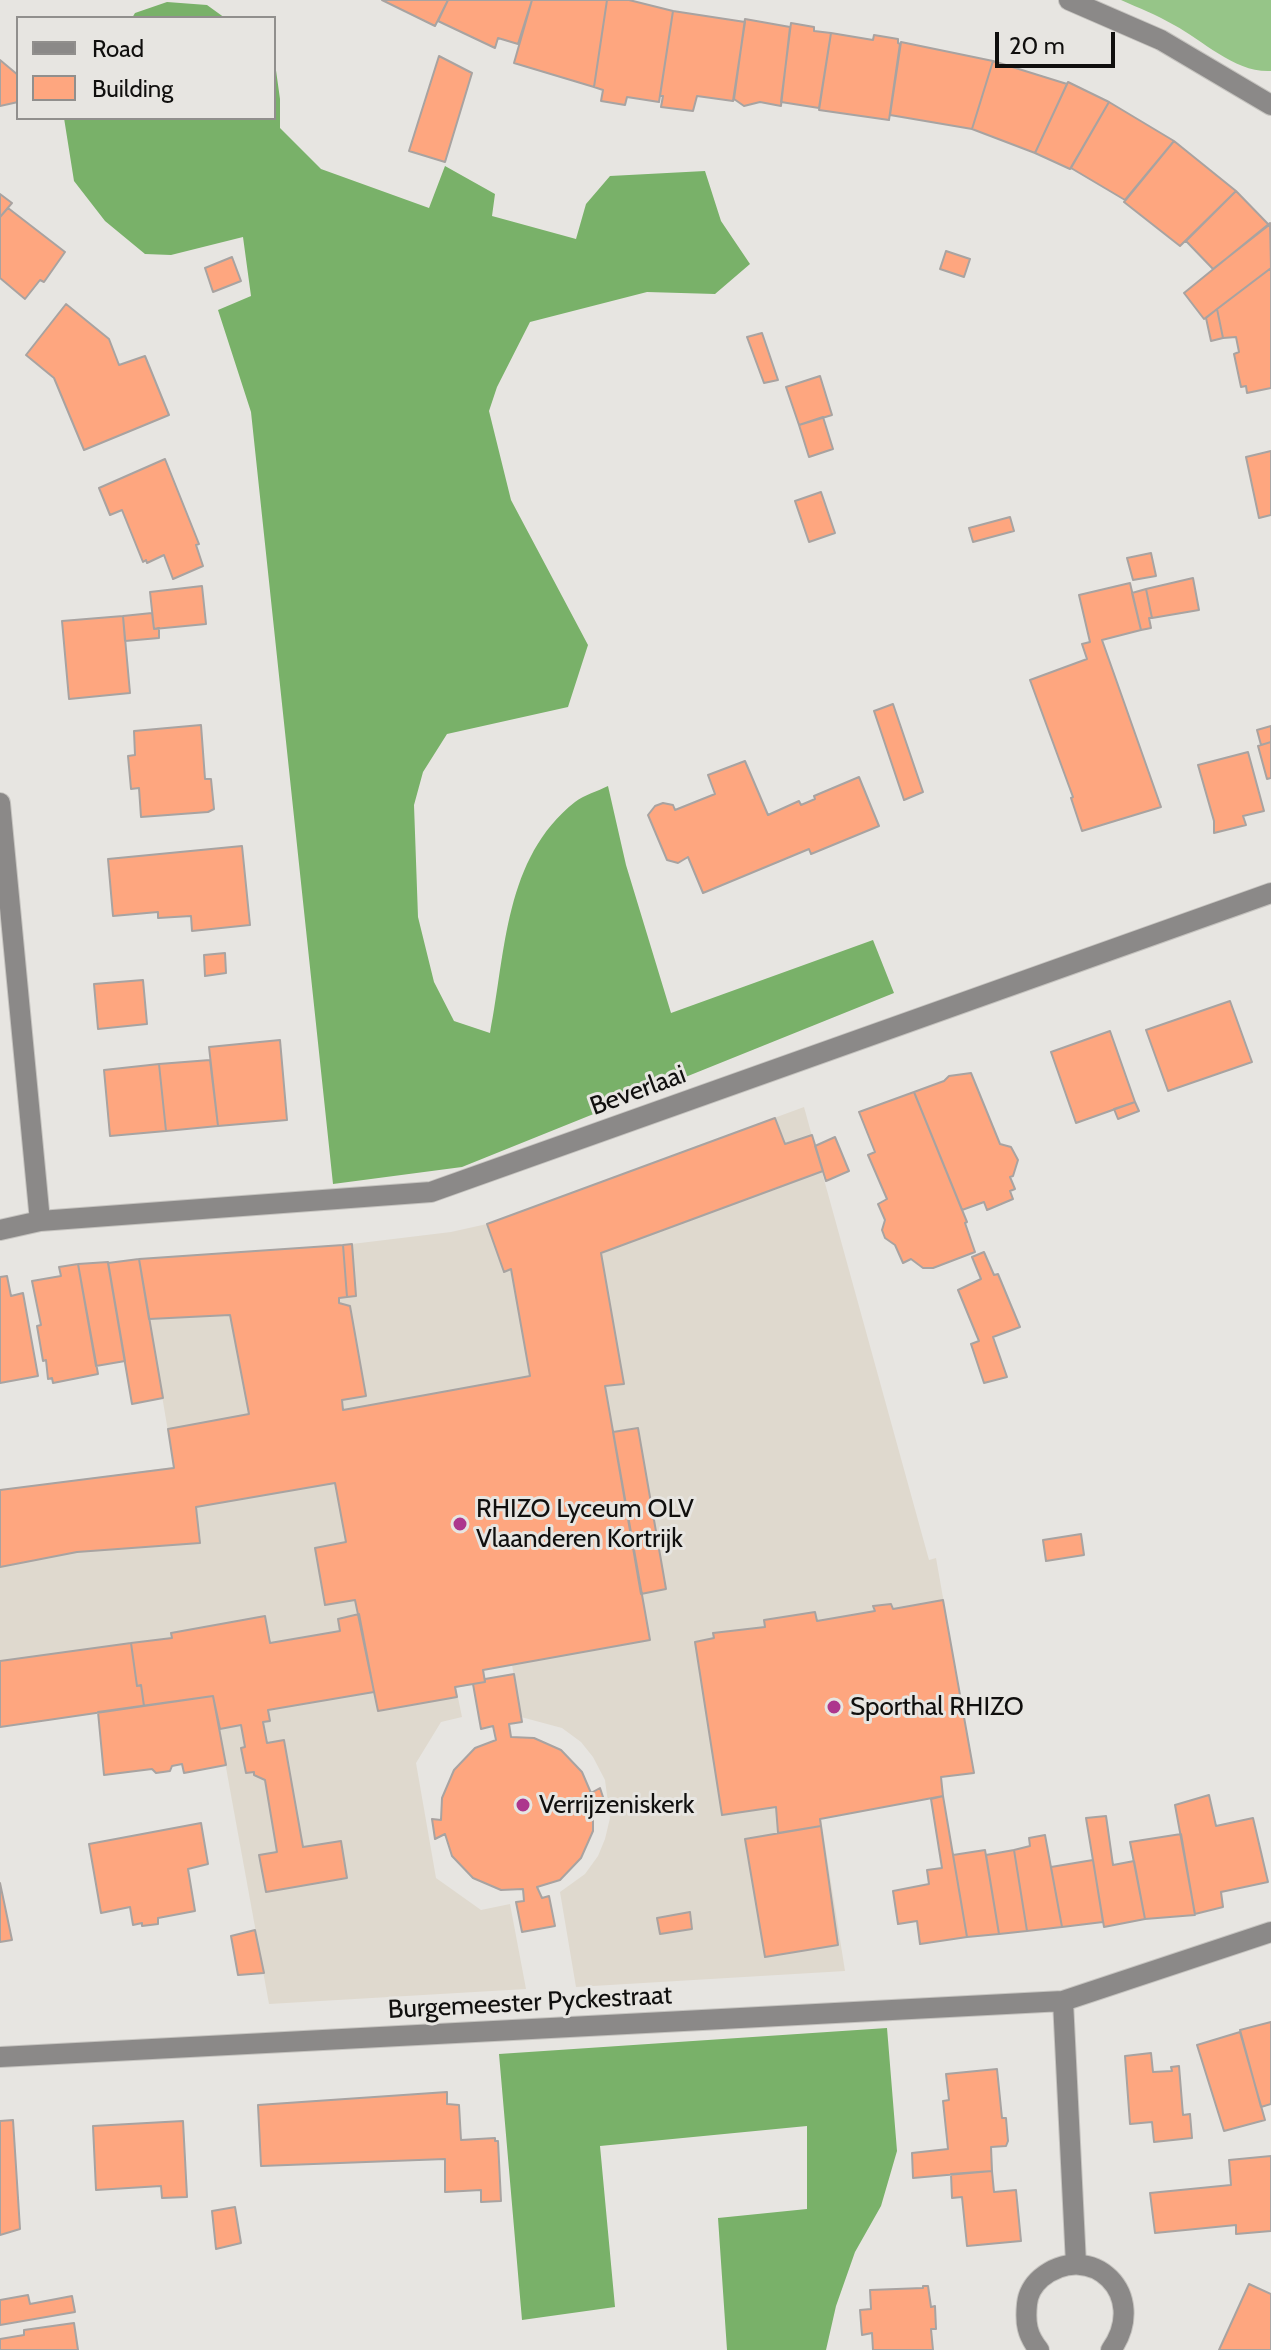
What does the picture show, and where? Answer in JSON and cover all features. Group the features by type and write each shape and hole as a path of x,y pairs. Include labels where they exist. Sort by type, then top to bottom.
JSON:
{"street":[{"path":"1069,0 1161,40 1271,105"},
{"path":"0,803 40,1221"},
{"name":"Beverlaai","path":"0,1230 40,1221 431,1192 1271,893"},
{"name":"Burgemeester Pyckestraat","path":"0,2057 1063,2001 1271,1932"},
{"path":"1063,2001 1076,2264"},
{"path":"1039,2350 1025,2323 1027,2297 1036,2282 1050,2271 1076,2264 1093,2268 1108,2277 1124,2302 1126,2319 1120,2337 1111,2350"}],"shaded area":[{"name":"RHIZO Lyceum OLV Vlaanderen Kortrijk","path":"804,1107 929,1560 936,1558 974,1773 941,1777 943,1796 821,1819 845,1971 576,1987 560,1892 585,1874 605,1839 610,1818 605,1780 581,1742 562,1728 521,1717 512,1665 484,1670 485,1682 456,1688 462,1717 441,1722 416,1763 436,1878 481,1910 510,1904 526,1989 269,2004 213,1696 0,1727 0,1490 174,1467 139,1259 352,1244 451,1232 487,1224"}],"green space":[{"path":"1121,0 1271,0 1271,71 1232,62 1168,21"},
{"path":"167,2 207,5 222,16 133,16"},
{"path":"276,70 280,128 321,169 429,208 445,166 495,194 492,216 576,239 586,204 610,176 705,171 721,221 750,264 715,294 647,292 530,322 497,387 489,411 511,500 588,645 568,707 447,734 423,772 414,805 418,917 434,982 454,1021 490,1033 512,908 534,850 552,825 575,802 608,786 626,865 671,1013 873,940 894,993 462,1167 333,1184 251,412 218,310 251,296 243,237 171,255 145,254 105,221 74,181 64,120 276,120"},
{"path":"887,2028 897,2151 881,2206 855,2252 836,2306 826,2350 727,2350 718,2218 807,2209 807,2126 600,2146 615,2307 522,2320 499,2054"}],"building":[{"path":"382,0 448,0 435,26"},
{"path":"448,0 532,0 518,44 498,38 495,48 438,21"},
{"path":"532,0 607,0 594,87 514,63"},
{"path":"607,0 629,0 673,11 659,102 627,97 625,105 601,101 603,90 594,87"},
{"path":"673,11 745,22 733,101 697,96 693,111 661,107"},
{"path":"745,19 790,27 781,106 760,102 744,106 734,99"},
{"path":"791,23 831,33 819,108 781,102"},
{"path":"831,33 873,40 874,35 898,39 900,44 889,120 819,110"},
{"path":"901,42 993,61 972,129 890,115"},
{"path":"439,56 472,73 445,162 409,151"},
{"path":"0,60 16,73 16,102 0,106"},
{"path":"993,61 1067,84 1035,153 972,129"},
{"path":"1068,82 1109,102 1070,169 1035,153"},
{"path":"1109,102 1174,141 1125,200 1071,168"},
{"path":"1174,141 1236,191 1180,246 1124,202"},
{"path":"1236,191 1269,225 1213,269 1186,241"},
{"path":"0,194 12,203 0,217"},
{"path":"8,208 65,252 44,282 40,280 25,299 0,278 0,217"},
{"path":"1270,223 1271,268 1204,319 1184,293"},
{"path":"946,251 970,259 964,277 940,269"},
{"path":"232,257 241,281 213,292 205,268"},
{"path":"1271,268 1271,388 1247,393 1246,386 1241,387 1234,354 1239,352 1236,337 1223,338 1217,309"},
{"path":"66,304 109,339 119,365 145,356 169,415 84,450 54,378 26,355"},
{"path":"1217,309 1223,338 1211,341 1206,318"},
{"path":"762,333 778,380 764,383 747,337"},
{"path":"820,376 832,415 799,425 786,387"},
{"path":"823,417 833,449 809,457 799,425"},
{"path":"1271,451 1271,515 1259,518 1246,457"},
{"path":"165,459 199,544 196,545 203,566 173,579 164,555 143,562 122,510 110,515 99,488"},
{"path":"821,492 835,533 809,542 795,501"},
{"path":"1010,517 1014,531 973,542 969,528"},
{"path":"1151,553 1156,576 1133,580 1127,558"},
{"path":"1193,578 1199,610 1152,618 1146,589"},
{"path":"1130,583 1141,630 1102,640 1161,807 1082,831 1073,797 1030,680 1087,659 1082,644 1090,642 1079,595"},
{"path":"202,586 206,624 154,629 150,592"},
{"path":"1146,589 1151,628 1141,630 1132,593"},
{"path":"152,613 154,629 159,628 159,638 125,641 123,616"},
{"path":"123,616 130,693 69,699 62,621"},
{"path":"893,704 923,792 904,800 874,711"},
{"path":"201,725 205,779 211,779 214,809 141,817 139,788 131,789 128,756 135,755 134,731"},
{"path":"1271,726 1271,742 1261,745 1257,730"},
{"path":"1271,742 1271,778 1267,779 1258,746"},
{"path":"1248,752 1264,811 1243,816 1246,825 1214,833 1214,821 1198,765"},
{"path":"745,761 768,815 799,801 801,805 815,799 814,796 859,777 879,826 811,854 809,849 703,893 688,857 678,863 667,860 648,815 655,806 663,803 673,805 675,810 715,794 708,775"},
{"path":"242,846 250,925 192,931 191,916 158,918 158,912 113,916 108,859"},
{"path":"225,953 226,973 205,976 204,955"},
{"path":"143,980 147,1024 98,1029 94,984"},
{"path":"1230,1001 1252,1062 1168,1091 1146,1030"},
{"path":"1110,1031 1135,1102 1076,1123 1051,1052"},
{"path":"280,1040 287,1120 218,1126 209,1047"},
{"path":"210,1060 218,1126 166,1131 159,1064"},
{"path":"159,1064 166,1131 110,1136 104,1070"},
{"path":"971,1073 1000,1144 1011,1147 1018,1160 1010,1177 1015,1189 1010,1191 1013,1199 987,1210 984,1202 962,1210 914,1092 944,1081 949,1076"},
{"path":"914,1092 967,1222 975,1252 933,1268 923,1268 911,1259 903,1263 895,1245 885,1238 882,1230 885,1220 878,1204 887,1199 868,1155 875,1152 859,1112"},
{"path":"1135,1102 1139,1111 1118,1119 1114,1109"},
{"path":"775,1118 785,1144 812,1135 823,1171 601,1253 624,1384 605,1386 650,1640 483,1670 485,1682 455,1687 457,1697 378,1711 355,1600 325,1605 315,1548 346,1542 335,1483 196,1507 200,1543 77,1552 0,1567 0,1490 174,1468 168,1429 249,1414 230,1315 149,1319 139,1259 343,1245 347,1297 339,1298 339,1303 350,1306 366,1396 342,1400 343,1410 530,1376 511,1269 504,1272 487,1224"},
{"path":"835,1137 849,1171 826,1181 815,1146"},
{"path":"352,1244 356,1296 347,1297 343,1245"},
{"path":"984,1252 994,1275 998,1274 1020,1327 993,1337 1007,1377 984,1383 971,1344 979,1341 958,1290 981,1279 972,1257"},
{"path":"139,1259 163,1398 132,1404 108,1263"},
{"path":"108,1262 125,1361 96,1366 78,1264"},
{"path":"78,1264 98,1374 53,1383 52,1378 48,1379 46,1360 43,1361 37,1326 41,1325 32,1281 61,1276 59,1267"},
{"path":"7,1276 11,1296 23,1293 38,1376 0,1383 0,1277"},
{"path":"638,1428 666,1589 641,1594 613,1432"},
{"path":"1081,1534 1084,1555 1046,1561 1043,1540"},
{"name":"Sporthal RHIZO","path":"943,1600 974,1773 941,1777 943,1796 820,1819 821,1826 778,1833 776,1807 722,1815 695,1642 714,1638 713,1633 765,1627 764,1620 815,1612 817,1621 875,1611 873,1606 891,1604 893,1609"},
{"path":"359,1614 374,1692 268,1710 270,1721 263,1722 267,1743 284,1740 303,1847 341,1841 347,1878 266,1892 259,1855 277,1852 265,1780 254,1775 254,1772 246,1773 241,1725 220,1729 213,1696 144,1706 141,1685 137,1686 131,1643 172,1638 171,1633 265,1616 270,1643 340,1631 338,1619"},
{"path":"131,1643 137,1686 141,1685 144,1706 0,1727 0,1661"},
{"name":"Verrijzeniskerk","path":"514,1674 522,1722 509,1724 511,1737 534,1738 561,1750 582,1772 591,1793 600,1788 605,1803 604,1810 593,1807 593,1831 581,1858 560,1880 537,1887 542,1898 549,1896 555,1926 522,1932 516,1902 524,1901 523,1889 501,1890 473,1878 452,1856 445,1834 435,1839 432,1819 441,1820 442,1798 454,1770 475,1748 496,1740 493,1726 481,1729 473,1684"},
{"path":"213,1696 226,1765 184,1773 182,1764 172,1766 170,1771 156,1773 152,1769 104,1775 98,1712"},
{"path":"1209,1795 1216,1826 1253,1818 1268,1882 1221,1892 1223,1907 1195,1914 1175,1805"},
{"path":"943,1796 967,1937 920,1944 917,1921 898,1924 893,1891 929,1884 927,1870 942,1868 931,1799"},
{"path":"1106,1816 1113,1865 1134,1861 1145,1919 1104,1927 1086,1818"},
{"path":"201,1823 208,1864 188,1869 195,1911 158,1918 158,1924 142,1926 142,1923 133,1925 130,1907 101,1913 89,1844"},
{"path":"821,1826 838,1945 765,1957 745,1839"},
{"path":"1181,1834 1195,1915 1145,1919 1130,1842"},
{"path":"1045,1835 1062,1927 1027,1931 1014,1850 1030,1846 1029,1838"},
{"path":"985,1850 999,1934 967,1937 953,1855"},
{"path":"1014,1850 1027,1931 999,1934 986,1855"},
{"path":"1093,1860 1103,1922 1062,1927 1051,1867"},
{"path":"0,1883 12,1940 0,1942"},
{"path":"690,1912 692,1929 660,1934 657,1918"},
{"path":"255,1930 264,1973 238,1975 231,1936"},
{"path":"1271,2022 1271,2104 1261,2107 1240,2030"},
{"path":"1240,2032 1265,2120 1224,2131 1197,2045"},
{"path":"1151,2053 1153,2072 1172,2071 1171,2067 1179,2066 1183,2115 1190,2114 1192,2138 1154,2142 1152,2122 1130,2124 1125,2056"},
{"path":"997,2069 1002,2118 1006,2118 1008,2141 1006,2146 991,2147 992,2171 913,2178 912,2153 948,2149 943,2101 949,2100 946,2074"},
{"path":"447,2092 447,2104 459,2105 461,2140 495,2138 498,2141 501,2201 481,2202 481,2190 445,2192 445,2159 261,2166 258,2105"},
{"path":"13,2120 20,2229 0,2235 0,2121"},
{"path":"183,2121 187,2197 162,2198 161,2186 96,2190 93,2126"},
{"path":"1271,2156 1271,2231 1236,2234 1236,2225 1155,2233 1150,2193 1231,2185 1229,2160"},
{"path":"992,2171 994,2192 1016,2190 1021,2241 967,2246 962,2197 952,2198 951,2174"},
{"path":"235,2207 241,2243 216,2249 212,2211"},
{"path":"1249,2284 1271,2294 1271,2350 1219,2350"},
{"path":"928,2286 931,2307 935,2306 936,2329 931,2329 933,2350 873,2350 872,2333 862,2335 860,2310 871,2309 870,2290"},
{"path":"28,2295 30,2304 72,2296 75,2312 0,2325 0,2300"},
{"path":"74,2323 78,2350 0,2350 0,2339 24,2335 24,2330"}],"place":[{"name":"RHIZO Lyceum OLV Vlaanderen Kortrijk","path":"460,1524"},
{"name":"Sporthal RHIZO","path":"834,1707"},
{"name":"Verrijzeniskerk","path":"523,1805"}]}
